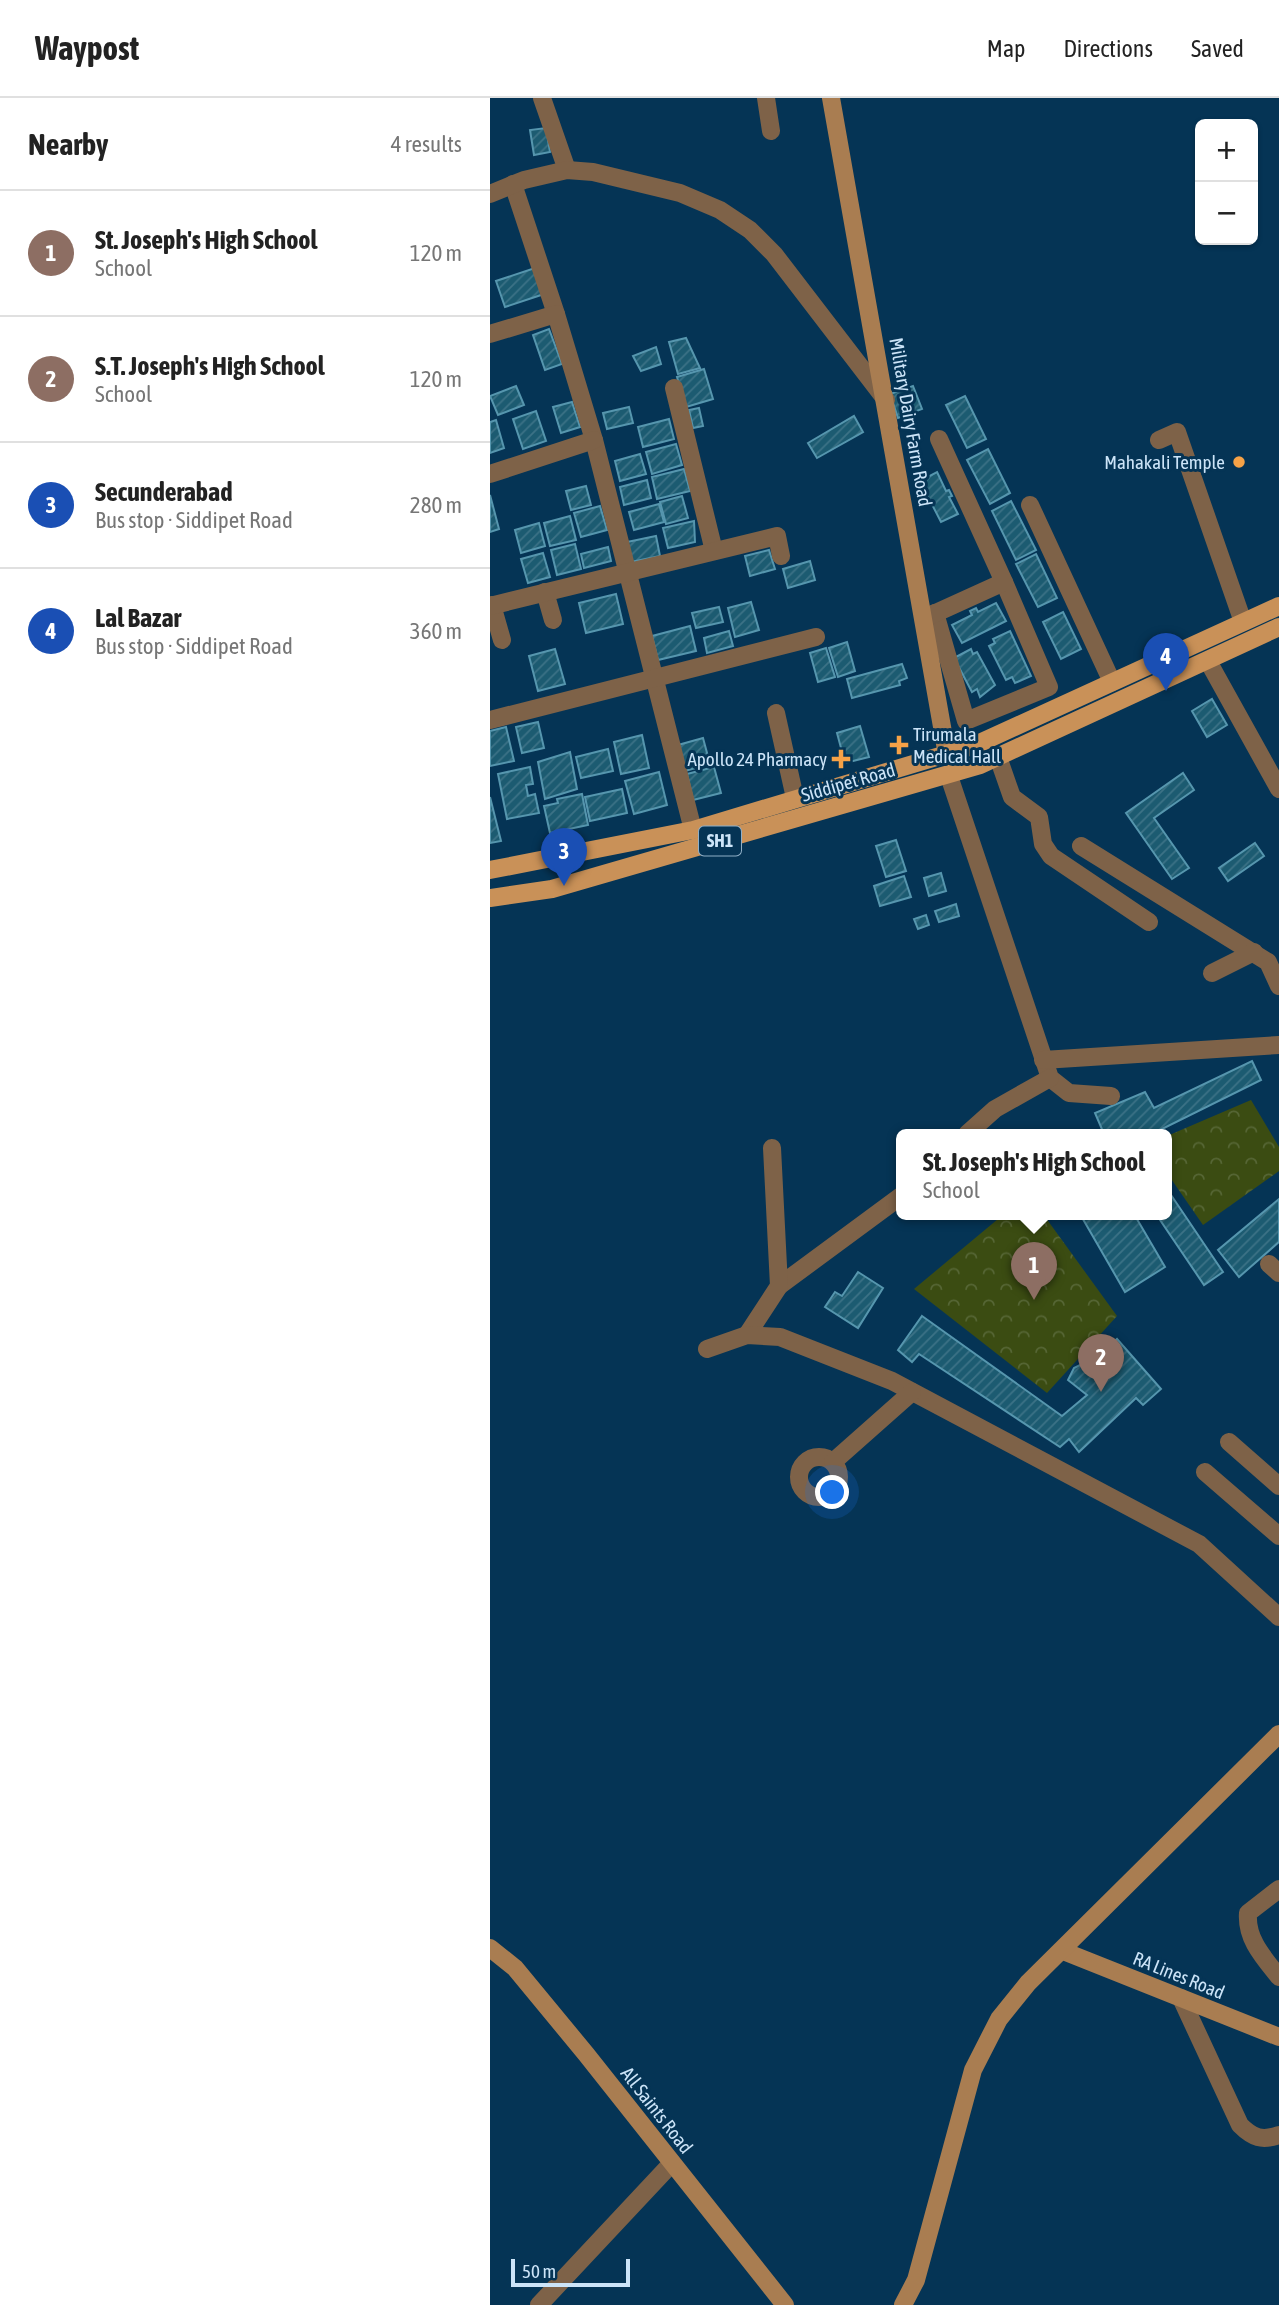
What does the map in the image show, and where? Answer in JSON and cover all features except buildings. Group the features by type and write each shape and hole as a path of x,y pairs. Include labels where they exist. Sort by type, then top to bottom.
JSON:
{"main road":[{"name":"Military Dairy Farm Road","path":"831,98 886,400 929,615 947,755"},
{"name":"Siddipet Road","path":"490,870 693,830 947,755 973,746 1243,622 1277,617"},
{"name":"Siddipet Road","path":"490,898 552,890 949,776 998,757 1208,660 1277,617"},
{"path":"947,755 949,776"},
{"path":"902,2305 916,2280 973,2070 999,2019 1028,1983 1279,1734"},
{"name":"All Saints Road","path":"490,1948 515,1968 785,2305"},
{"name":"RA Lines Road","path":"1063,1951 1279,2037"}],"street":[{"path":"541,98 567,170"},
{"path":"766,98 771,131"},
{"path":"490,194 513,184 567,170 593,172 680,193 720,210 750,230 774,254 886,400"},
{"path":"513,184 594,440 652,678 693,830"},
{"path":"490,334 556,314"},
{"path":"674,388 714,551"},
{"path":"1159,440 1177,432 1243,622"},
{"path":"939,439 1004,582 1049,687 966,721 929,615 1004,582"},
{"path":"490,474 594,440"},
{"path":"1030,505 1112,682"},
{"path":"502,640 491,606 777,536 781,556"},
{"path":"545,592 553,620"},
{"path":"490,720 816,637"},
{"path":"1208,660 1279,789"},
{"path":"776,713 795,799"},
{"path":"998,757 1012,797 1021,807 1040,817 1043,844 1051,856 1149,922"},
{"path":"949,776 1050,1078 1059,1088 1069,1093 1111,1096"},
{"path":"1080,846 1270,959 1279,986"},
{"path":"1212,973 1270,959"},
{"path":"1043,1060 1279,1045"},
{"path":"973,1129 1004,1103 1050,1078"},
{"path":"772,1148 779,1286"},
{"path":"747,1335 779,1286 896,1200"},
{"path":"707,1349 747,1335 780,1337 803,1343 912,1392 1199,1544 1279,1616"},
{"path":"833,1462 912,1392"},
{"path":"1229,1442 1279,1486"},
{"path":"1205,1472 1279,1535"},
{"path":"1279,1889 1248,1913 1247,1927 1258,1951 1279,1977"},
{"path":"1181,1998 1240,2125 1257,2138 1266,2139 1279,2135"},
{"path":"539,2305 672,2163"}],"green space":[{"path":"1251,1100 1279,1147 1279,1171 1203,1225 1172,1180 1172,1134"},
{"path":"997,1220 1047,1220 1117,1316 1047,1393 914,1289"}],"place":[{"name":"Mahakali Temple","path":"1239,462"},
{"name":"Lal Bazar","path":"1166,691"},
{"name":"Tirumala Medical Hall","path":"899,745"},
{"name":"Apollo 24 Pharmacy","path":"841,759"},
{"name":"Secunderabad","path":"564,886"},
{"name":"St. Joseph's High School","path":"1034,1300"},
{"name":"S.T. Joseph's High School","path":"1101,1392"}]}
